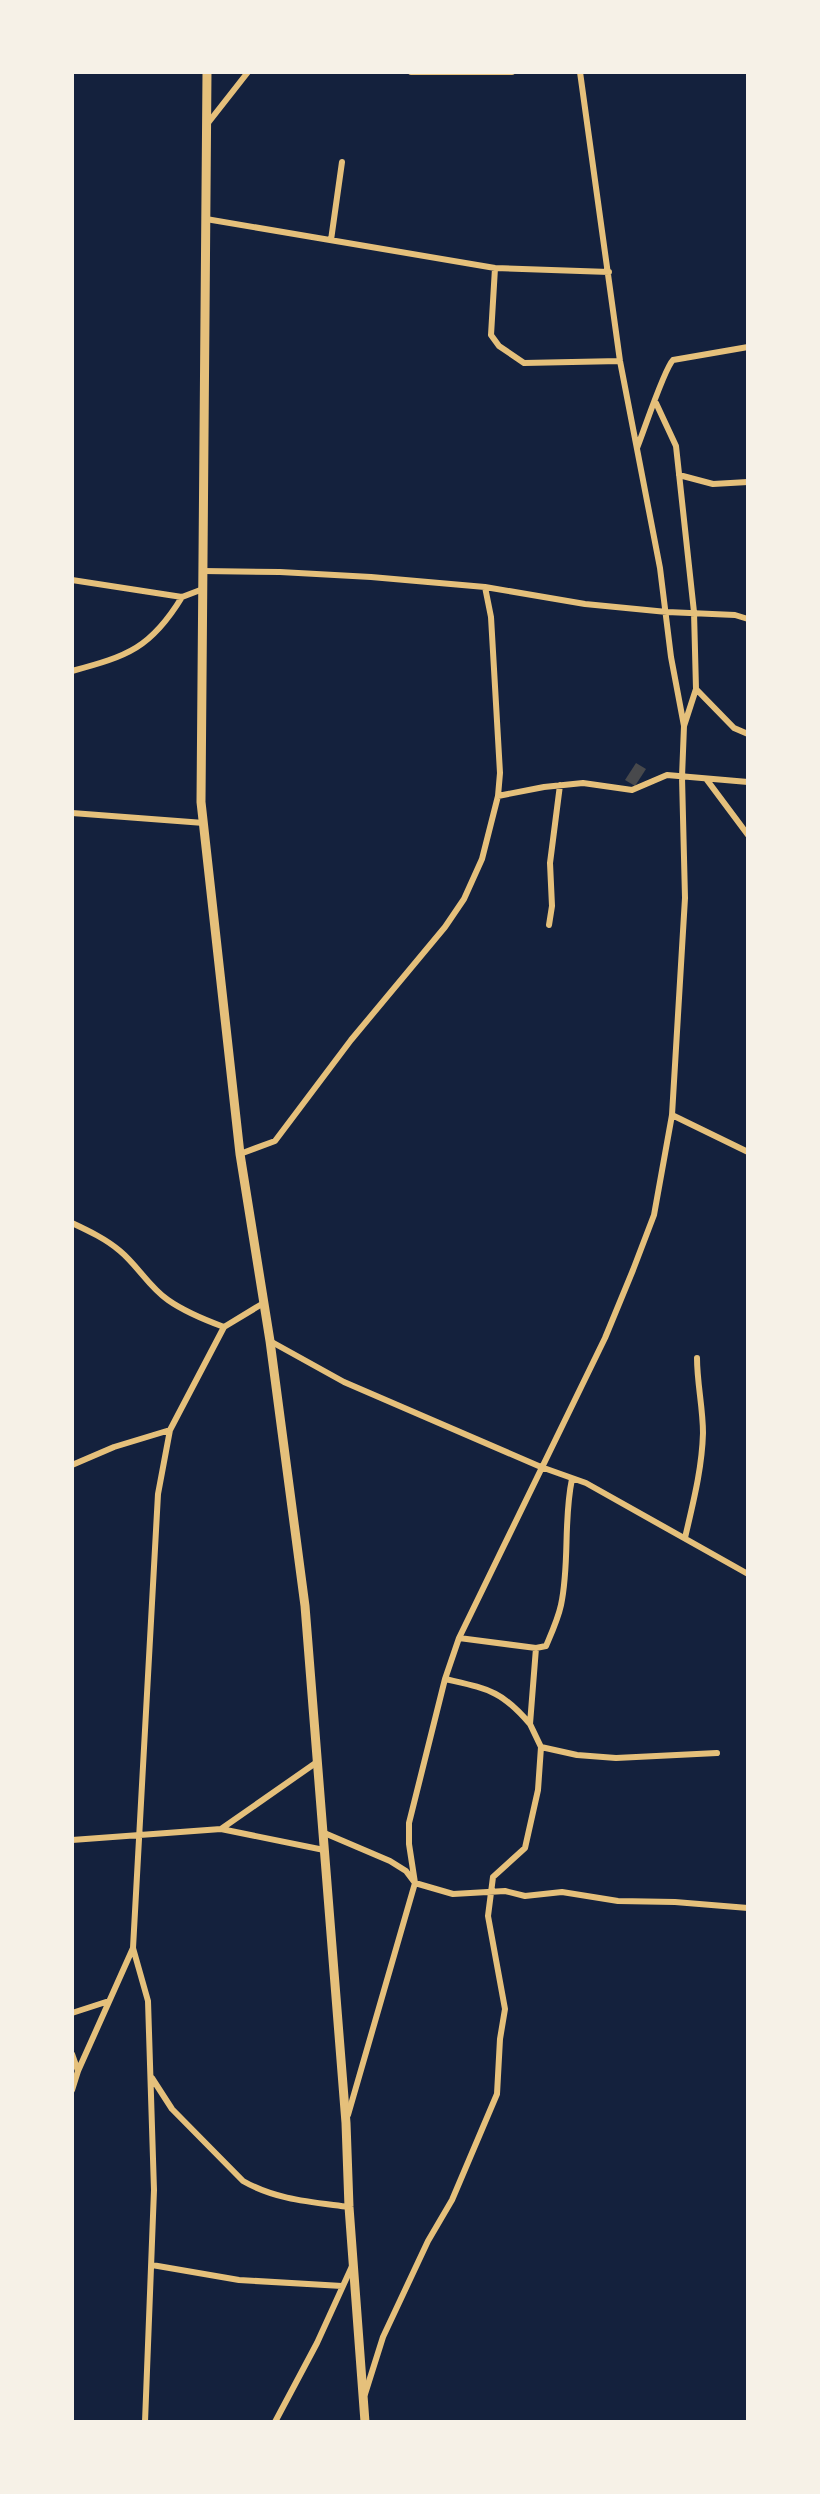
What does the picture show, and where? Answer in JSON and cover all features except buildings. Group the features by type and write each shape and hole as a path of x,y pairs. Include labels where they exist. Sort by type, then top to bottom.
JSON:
{"main road":[{"path":"207,72 201,802 240,1154 270,1341 305,1606 346,2123 365,2422"}],"street":[{"path":"207,124 248,72"},
{"path":"411,72 512,72"},
{"path":"346,2123 415,1883 409,1823 445,1679 459,1638 605,1338 654,1215 672,1115 685,898 684,726 671,657 667,612 620,361 580,72"},
{"path":"331,240 342,162"},
{"path":"206,219 495,268 609,272"},
{"path":"495,268 491,335 499,346 524,363 620,361"},
{"path":"636,449 656,403 666,367 673,360 748,347"},
{"path":"656,403 676,446 694,612 696,689 684,726"},
{"path":"679,475 713,484 748,482"},
{"path":"202,571 280,572 485,587 585,604 735,615 748,619"},
{"path":"72,580 182,597 203,589"},
{"path":"240,1154 275,1141 351,1040 445,927 464,899 482,859 498,796 500,757 491,617 485,587"},
{"path":"72,671 103,663 151,638 166,623 182,597"},
{"path":"696,689 734,728 748,734"},
{"path":"498,796 560,785 596,783 632,790 667,775 748,782"},
{"path":"707,780 748,835"},
{"path":"549,925 552,906 550,863 560,785"},
{"path":"72,813 204,823"},
{"path":"672,1115 748,1152"},
{"path":"72,1223 121,1251 148,1283 168,1300 224,1327"},
{"path":"145,2422 154,2190 148,2001 133,1948 158,1494 170,1430 224,1327 262,1304"},
{"path":"270,1341 344,1382 541,1467 586,1483 748,1574"},
{"path":"685,1538 698,1479 703,1430 697,1387 697,1358"},
{"path":"72,1465 114,1447 170,1430"},
{"path":"459,1638 536,1648 546,1646 561,1608 567,1549 567,1508 572,1479"},
{"path":"530,1724 536,1648"},
{"path":"363,2400 383,2337 428,2241 452,2200 497,2094 505,2009 488,1923 490,1891 493,1877 520,1855 528,1840 539,1781 541,1747 530,1724 512,1703 500,1694 445,1679"},
{"path":"541,1747 577,1755 616,1758 717,1753"},
{"path":"221,1829 317,1762"},
{"path":"72,1840 221,1829 324,1850"},
{"path":"322,1832 390,1861 406,1871 415,1883 453,1894 505,1891 525,1896 562,1892 618,1901 748,1908"},
{"path":"72,2090 133,1948"},
{"path":"72,2013 109,2001"},
{"path":"72,2054 78,2071"},
{"path":"151,2077 172,2109 243,2181 284,2198 349,2207"},
{"path":"275,2422 317,2343 353,2264"},
{"path":"152,2265 239,2280 342,2286"}]}
